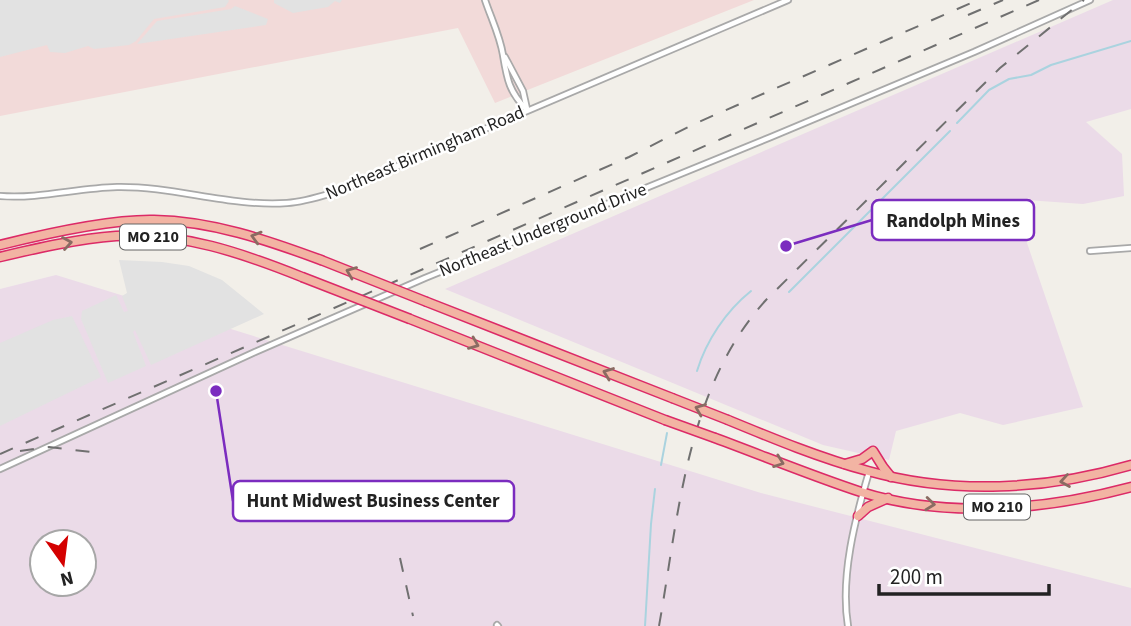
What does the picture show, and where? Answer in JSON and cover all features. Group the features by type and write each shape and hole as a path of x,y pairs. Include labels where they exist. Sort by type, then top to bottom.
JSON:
{"highway":[{"name":"MO 210","path":"0,245 97,226 153,220 230,230 321,260 728,420 869,472 943,485 1018,486 1080,478 1131,465"},
{"name":"MO 210","path":"0,257 62,243 116,236 162,237 209,244 252,257 665,420 863,492 888,498 952,506 1014,507 1076,500 1131,487"},
{"path":"844,464 853,463 873,451 891,477"},
{"path":"858,516 868,507 888,498"}],"street":[{"path":"485,0 503,55 523,90 527,110"},
{"name":"Northeast Birmingham Road","path":"0,196 40,196 87,188 118,187 163,190 239,202 289,203 339,191 788,0"},
{"name":"Northeast Underground Drive","path":"0,469 255,352 425,278 784,132 1090,0"},
{"path":"503,55 503,68 514,97 527,110"},
{"path":"1090,251 1131,248"},
{"path":"849,626 846,573 869,472"}],"shaded area":[{"path":"0,0 754,0 495,103 458,28 0,116"},
{"path":"0,0 229,1 225,7 154,19 136,41 129,45 94,49 88,46 65,53 50,52 47,45 0,57"},
{"path":"274,0 342,0 340,3 335,1 328,7 293,13 274,3"},
{"path":"1113,0 1131,0 1131,109 1086,122 1122,154 1124,196 1083,204 1012,199 1083,407 1003,425 960,413 896,431 889,460 823,445 445,289"},
{"path":"235,6 268,19 266,25 137,44 157,21 231,9"},
{"path":"119,260 189,266 222,280 264,314 151,365 135,330 133,332 146,366 108,383 81,319 82,311 116,295 124,312 128,311 122,296 127,293"},
{"path":"56,275 761,493 1131,588 1131,626 0,626 0,289"},
{"path":"72,316 101,377 0,426 0,343 53,320"}],"waterway":[{"path":"957,123 989,90 1009,79 1031,75 1051,65 1131,41"},
{"path":"789,292 950,131"},
{"path":"697,371 718,327 751,291"},
{"path":"661,465 667,433"},
{"path":"645,626 655,489"}],"railway":[{"path":"420,249 629,157 694,124 978,0"},
{"path":"968,15 1003,0"},
{"path":"0,454 1039,0"},
{"path":"659,626 690,454 702,412 718,372 739,335 766,300 1000,68 1084,0"},
{"path":"20,451 49,447 99,453"},
{"path":"400,558 413,616"}],"place":[{"name":"Randolph Mines","path":"786,246"},
{"name":"Hunt Midwest Business Center","path":"216,391"}]}
